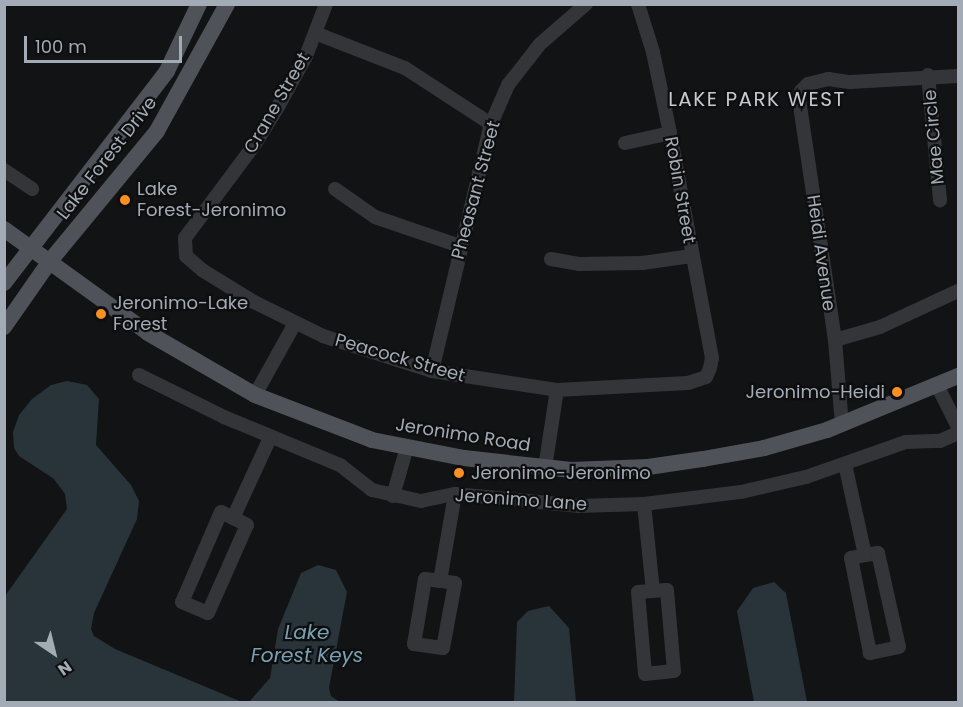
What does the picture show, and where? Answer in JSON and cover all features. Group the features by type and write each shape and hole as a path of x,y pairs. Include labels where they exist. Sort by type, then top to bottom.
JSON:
{"main road":[{"name":"Lake Forest Drive","path":"4,283 167,71 199,4"},
{"name":"Lake Forest Drive","path":"4,327 50,261 157,131 227,4"},
{"name":"Jeronimo Road","path":"4,229 148,333 255,395 334,428 407,447 545,468 598,470 703,459 764,448 842,425 958,376"}],"street":[{"name":"Crane Street","path":"186,256 185,238 255,144 306,56 327,4"},
{"name":"Pheasant Street","path":"432,371 460,246 491,124 508,85 540,44 586,4"},
{"name":"Robin Street","path":"638,4 653,51 712,358 706,377"},
{"path":"315,33 405,68 491,124"},
{"path":"928,75 958,76"},
{"name":"Heidi Avenue","path":"842,425 835,340 799,100 808,84 828,79 850,82 928,75"},
{"name":"Mae Circle","path":"928,75 940,200"},
{"path":"625,143 670,133"},
{"path":"4,170 32,189"},
{"path":"335,189 375,218 460,246"},
{"name":"Peacock Street","path":"186,256 202,270 295,323 378,356 432,371 557,390 688,383 706,377"},
{"path":"551,259 579,264 621,263 692,256"},
{"path":"835,340 880,327 958,291"},
{"path":"255,395 295,323"},
{"name":"Jeronimo Lane","path":"139,375 270,438 340,465 367,487 421,501 455,494 579,506 644,504 774,486 906,442 940,441 958,433"},
{"path":"937,385 958,427"},
{"path":"545,468 557,390"},
{"path":"233,519 270,438"},
{"path":"393,495 407,447"},
{"path":"845,464 865,555"},
{"path":"440,581 455,494"},
{"path":"644,504 652,591"},
{"path":"221,512 233,519 247,525 207,613 182,602 221,512"},
{"path":"878,553 899,647 870,653 851,558 865,555 878,553"},
{"path":"425,579 440,581 455,583 443,648 414,644 425,579"},
{"path":"667,590 675,671 645,674 638,592 652,591 667,590"}],"water":[{"name":"Lake Forest Keys","path":"67,381 87,385 99,399 96,445 131,485 139,501 137,519 94,613 91,629 94,636 115,649 242,702 5,702 5,596 67,509 65,494 54,479 19,456 14,448 13,432 19,415 32,399 51,385"},
{"name":"Lake Forest Keys","path":"318,565 336,570 347,592 329,688 331,696 340,702 249,702 270,678 278,629 301,573"},
{"path":"774,582 786,593 807,702 754,702 737,611 753,588"},
{"path":"549,606 569,628 576,702 514,702 517,622 528,611"}],"place":[{"name":"Lake Forest-Jeronimo","path":"125,200"},
{"name":"Jeronimo-Lake Forest","path":"101,314"},
{"name":"Jeronimo-Heidi","path":"897,392"},
{"name":"Jeronimo-Jeronimo","path":"459,473"}],"district":[{"name":"LAKE PARK WEST","path":"757,99"}]}
